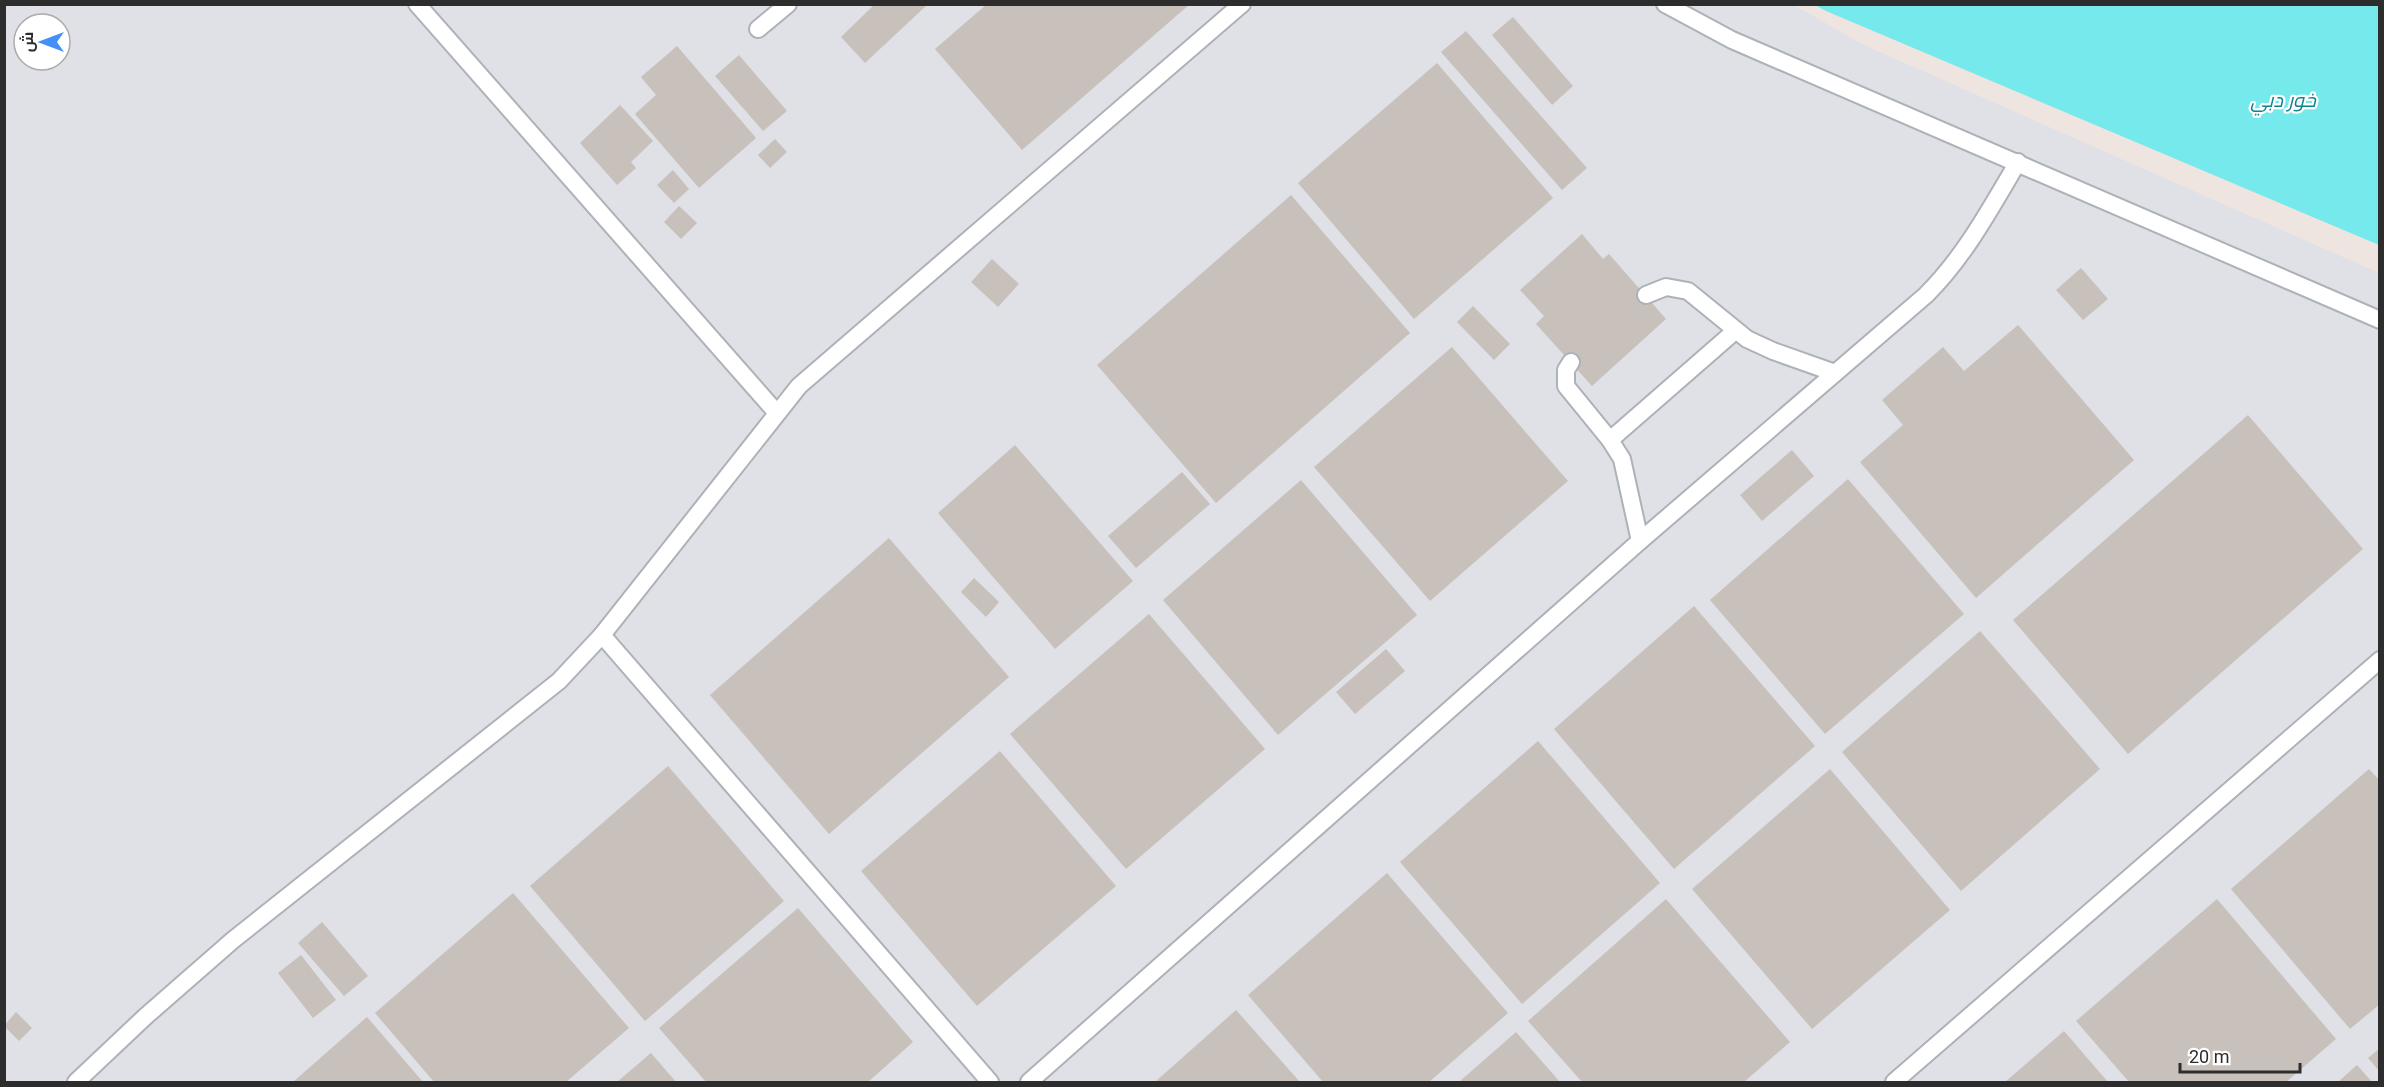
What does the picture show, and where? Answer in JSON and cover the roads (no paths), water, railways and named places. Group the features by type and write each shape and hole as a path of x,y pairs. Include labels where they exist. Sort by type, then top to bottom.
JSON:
{"lane":[{"path":"417,4 776,412"},
{"path":"758,29 788,4"},
{"path":"76,1083 146,1016 233,940 559,681 602,635 776,412 821,365 1242,4"},
{"path":"1665,4 1732,40 2379,320"},
{"path":"1029,1083 1640,541 1926,295 1956,263 2018,162"},
{"path":"1646,295 1666,287 1688,291 1735,331 1766,349 1835,373"},
{"path":"1610,440 1735,331"},
{"path":"1571,362 1565,378 1569,393 1610,440 1626,470 1640,541"},
{"path":"602,635 990,1083"},
{"path":"1894,1083 2379,660"}],"water":[{"name":"خور دبي","path":"1815,5 2379,5 2379,245 1826,11"}]}
